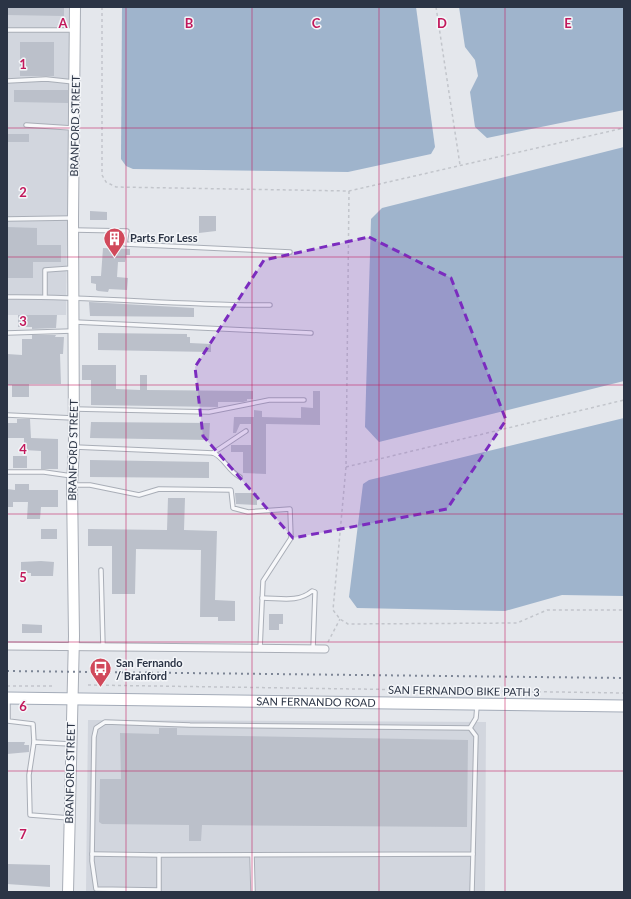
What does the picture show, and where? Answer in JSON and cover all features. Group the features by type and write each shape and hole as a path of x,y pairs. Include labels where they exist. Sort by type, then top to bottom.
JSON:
{"main road":[{"name":"BRANFORD STREET","path":"68,892 73,647 72,481 74,447 73,218 75,7"},
{"name":"SAN FERNANDO ROAD","path":"7,698 624,706"}],"street":[{"path":"7,646 325,649"}],"lane":[{"path":"7,30 75,30"},
{"path":"7,81 46,79 75,82"},
{"path":"26,126 75,129"},
{"path":"7,219 73,218"},
{"path":"74,230 127,231 125,244 290,252"},
{"path":"46,297 46,270 74,268"},
{"path":"7,297 73,297 109,300 270,305"},
{"path":"7,333 74,327 311,333"},
{"path":"7,415 209,412 269,400 304,400"},
{"path":"212,453 246,430"},
{"path":"74,447 212,453 218,455 229,469 240,477"},
{"path":"7,472 44,472 72,481 139,495 159,489 231,490 233,508 248,512 290,508 291,538 263,581 260,649"},
{"path":"101,570 103,647"},
{"path":"262,598 299,599 312,591 315,592 313,649"},
{"path":"7,698 8,721 33,724 34,742 29,775 30,815 70,818"},
{"path":"470,728 476,718 477,704"},
{"path":"159,855 158,891 96,889 92,854 94,737 96,728 105,722 470,728"},
{"path":"470,728 476,736 472,892"},
{"path":"34,742 70,744"},
{"path":"92,854 473,854"},
{"path":"252,854 253,892"}],"path":[{"path":"102,7 102,175 106,182 116,187 349,191 624,128"},
{"path":"436,7 460,165"},
{"path":"349,191 346,467 333,610 340,620 348,624 517,623 548,610 624,610"},
{"path":"346,467 624,400"},
{"path":"325,649 340,620"},
{"path":"7,686 54,686"},
{"name":"SAN FERNANDO BIKE PATH 3","path":"88,686 624,693"}],"highlighted area":[{"path":"369,237 451,278 506,420 447,509 293,538 203,436 195,367 264,260"}],"shaded area":[{"path":"7,7 70,7 66,315 7,315"},
{"path":"88,720 486,722 485,892 86,892"}],"water":[{"path":"122,7 416,7 435,147 431,154 348,172 133,169 126,166 121,159"},
{"path":"459,7 624,7 624,110 487,138 475,127 470,92 478,76 475,60 465,47"},
{"path":"624,147 624,381 379,442 365,427 371,219 382,208"},
{"path":"624,418 624,596 562,595 505,611 357,608 349,597 363,484 369,480"}],"building":[{"path":"7,7 64,7 64,16 7,15"},
{"path":"20,42 54,42 54,76 20,76"},
{"path":"14,90 68,90 68,103 14,102"},
{"path":"7,134 29,134 29,142 7,142"},
{"path":"90,211 107,212 107,220 90,220"},
{"path":"199,216 216,216 216,231 199,233"},
{"path":"7,227 37,228 37,245 61,245 61,262 33,262 33,278 7,278"},
{"path":"103,248 130,249 130,255 126,255 125,262 118,262 117,277 128,278 127,290 109,289 108,292 98,291 96,290 96,284 91,283 91,276 101,276"},
{"path":"89,302 194,308 194,317 90,316"},
{"path":"18,315 57,315 56,328 32,329 32,327 18,327"},
{"path":"98,333 187,334 187,337 190,337 190,343 211,344 211,352 98,350"},
{"path":"32,335 56,335 55,337 64,337 63,354 60,354 61,384 29,384 29,397 12,397 12,385 7,385 7,354 22,355 22,339 32,339"},
{"path":"82,365 116,365 116,389 140,390 140,375 147,375 147,390 253,391 253,399 247,399 247,401 243,402 218,402 218,407 91,405 91,380 82,380"},
{"path":"313,391 320,391 320,425 266,424 266,474 243,473 243,452 231,452 231,445 251,445 251,424 240,424 236,433 233,433 234,417 254,417 254,410 262,411 262,417 301,418 301,407 313,408"},
{"path":"17,419 30,419 31,438 58,439 58,469 41,469 41,451 24,450 24,438 7,438 7,423 17,423"},
{"path":"91,422 210,423 209,440 90,438"},
{"path":"13,456 27,456 27,468 13,468"},
{"path":"90,460 209,462 209,478 90,477"},
{"path":"15,484 29,484 29,490 58,490 58,507 41,507 40,519 27,519 28,502 13,502 13,507 7,507 7,489 15,490"},
{"path":"235,493 257,493 257,505 236,504"},
{"path":"168,498 185,498 184,530 217,531 215,600 235,601 235,621 218,621 218,617 200,617 201,550 136,549 135,594 112,594 112,546 88,546 88,529 167,530"},
{"path":"41,529 57,529 57,539 41,539"},
{"path":"21,562 54,562 53,576 31,576 31,573 21,573"},
{"path":"269,614 283,614 283,624 279,624 279,630 269,630"},
{"path":"22,624 42,625 42,633 22,633"},
{"path":"159,728 177,728 177,735 468,740 467,827 202,825 201,841 189,841 189,825 102,824 99,822 100,779 121,779 120,733 159,734"},
{"path":"7,742 25,742 24,745 29,745 29,752 7,754"},
{"path":"7,864 50,865 50,887 7,884"}],"railway":[{"path":"7,671 624,678"}],"place":[{"name":"Parts For Less","path":"114,258"},
{"name":"San Fernando / Branford","path":"100,688"}]}
